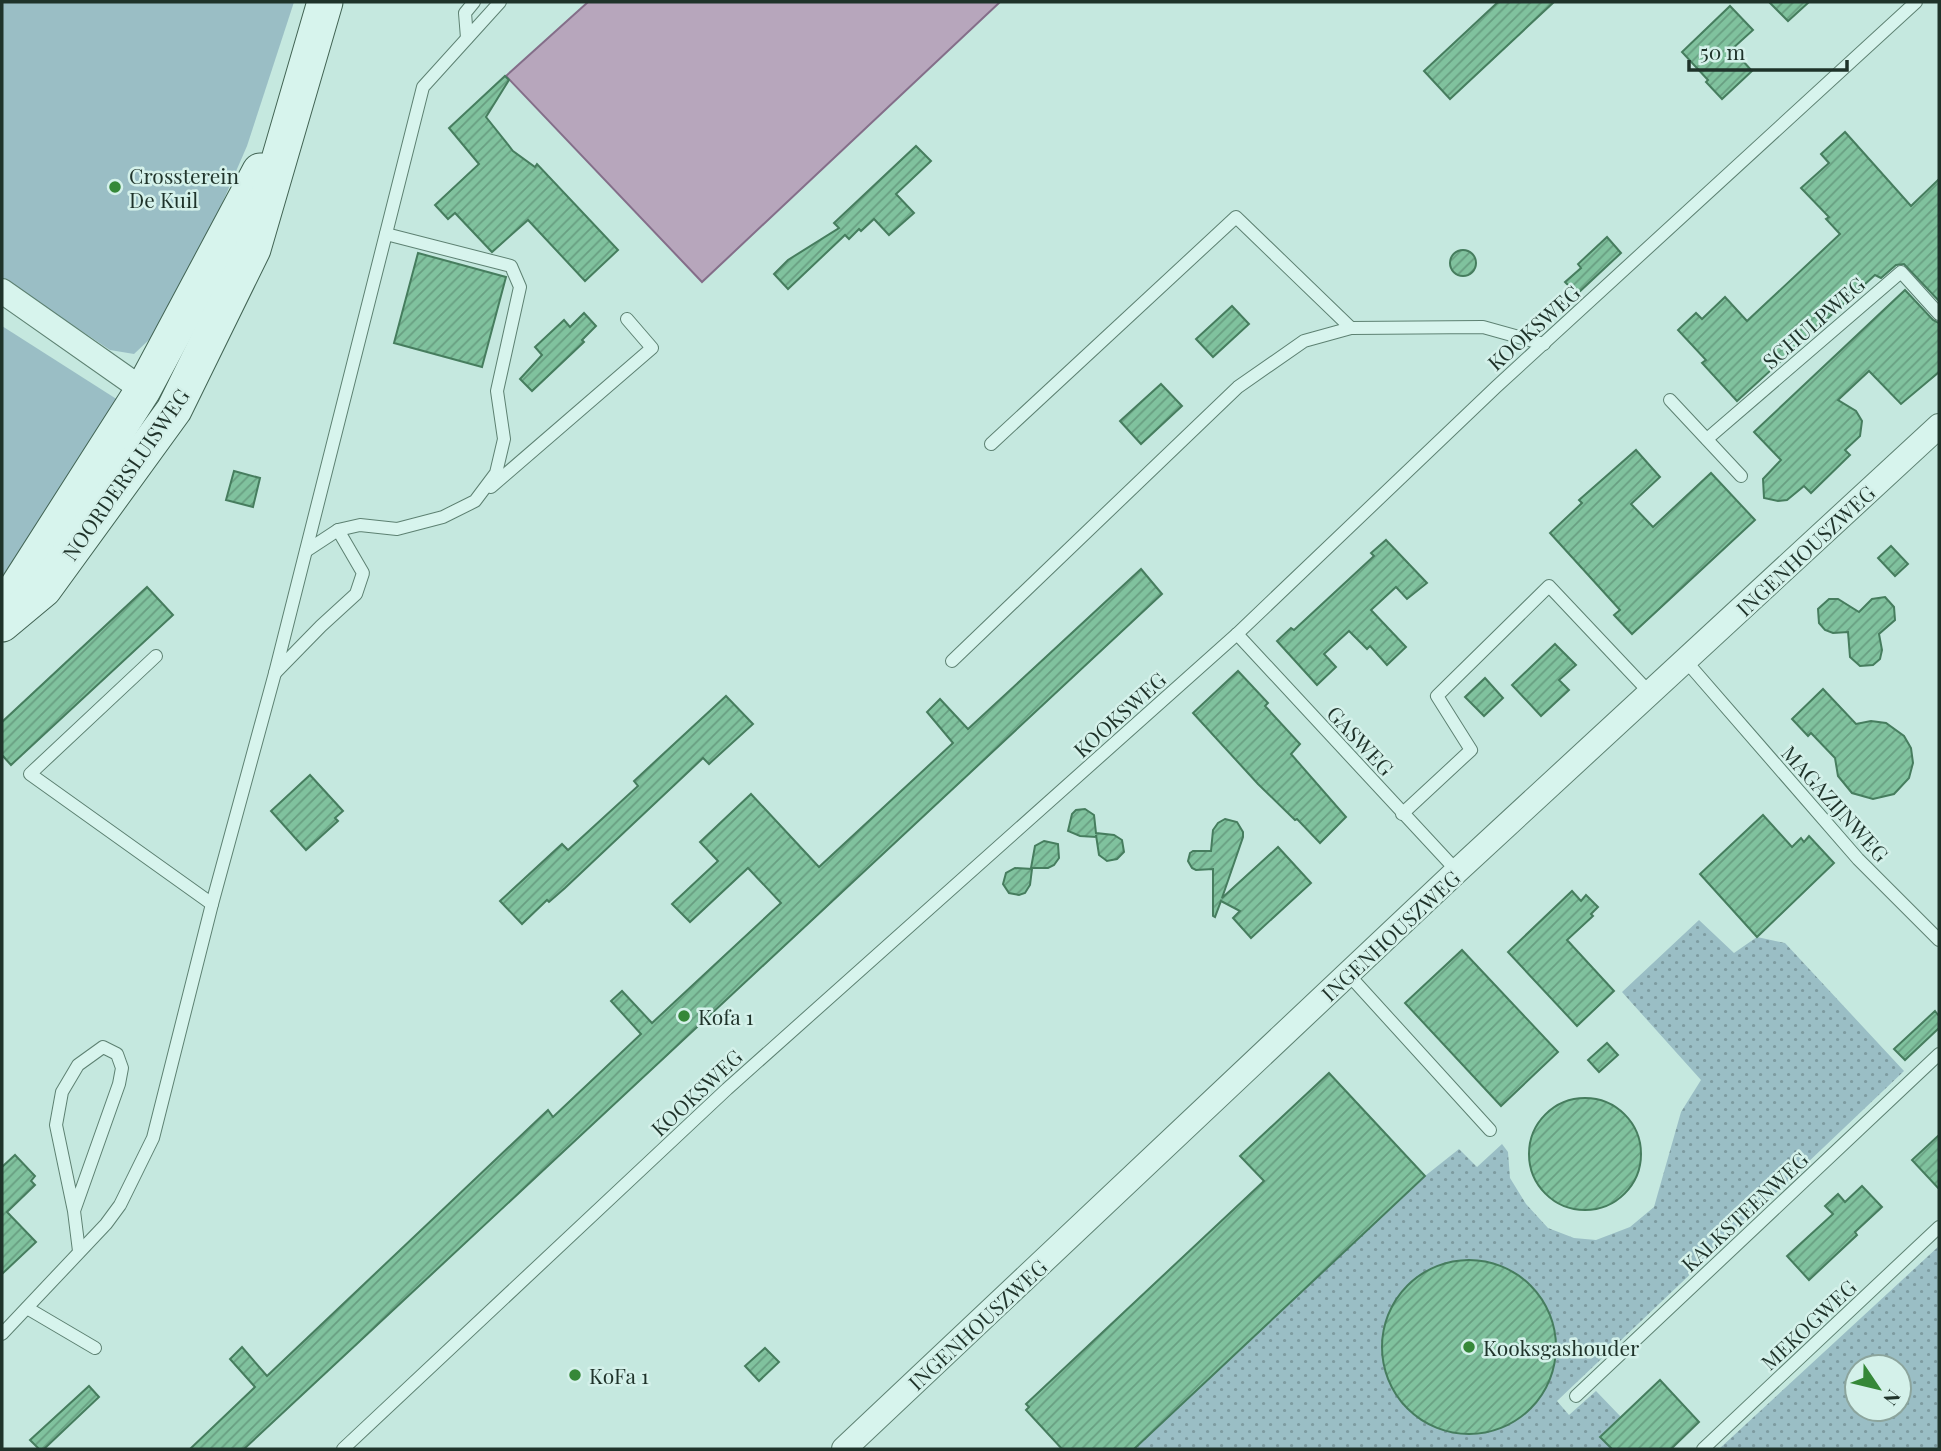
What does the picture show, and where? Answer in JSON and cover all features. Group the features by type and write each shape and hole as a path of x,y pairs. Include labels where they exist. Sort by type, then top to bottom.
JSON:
{"street":[{"name":"NOORDERSLUISWEG","path":"2,624 44,589 174,410 253,249 325,2"},
{"name":"NOORDERSLUISWEG","path":"2,611 143,390 292,109"},
{"path":"2,291 174,410"},
{"name":"INGENHOUSZWEG","path":"844,1449 1458,871 1939,426"}],"lane":[{"path":"467,38 464,13 474,2"},
{"path":"2,1334 106,1224 120,1205 153,1138 212,904 275,673 423,87 500,2"},
{"name":"KOOKSWEG","path":"343,1449 727,1089 1237,634 1544,344 1916,2"},
{"path":"991,444 1236,217 1351,328"},
{"path":"386,234 511,266 520,287 497,391 504,439 496,473 475,500"},
{"name":"SCHULPWEG","path":"1707,439 1901,272 1939,314"},
{"path":"306,551 338,530 360,525 397,529 443,517 475,500 652,348 626,319"},
{"path":"952,662 1238,387 1304,341 1351,328 1483,327 1544,344"},
{"path":"1670,400 1741,476"},
{"path":"275,673 356,594 363,573 338,530"},
{"path":"1402,814 1471,750 1437,696 1549,586 1650,693"},
{"name":"GASWEG","path":"1237,634 1458,871"},
{"path":"156,656 30,774 212,904"},
{"name":"MAGAZIJNWEG","path":"1685,660 1858,859 1939,940"},
{"path":"1348,974 1490,1130"},
{"path":"74,1211 110,1113 122,1068 117,1054 103,1047 78,1065 62,1092 57,1125 79,1251"},
{"name":"KALKSTEENWEG","path":"1576,1395 1939,1054"},
{"name":"MEKOGWEG","path":"1703,1449 1939,1227"},
{"path":"27,1308 95,1348"}],"shaded area":[{"name":"Crossterein De Kuil","path":"2,2 294,2 247,146 211,229 152,337 134,354 110,350 2,278"},
{"path":"588,2 1000,2 702,282 506,76"},
{"path":"2,326 118,400 2,580"},
{"path":"1699,920 1734,953 1757,937 1785,943 1904,1071 1557,1401 1569,1415 1596,1391 1621,1417 1600,1436 1612,1449 1134,1449 1332,1264 1329,1260 1337,1258 1425,1176 1459,1149 1477,1167 1502,1144 1508,1152 1510,1178 1526,1204 1548,1228 1574,1238 1596,1240 1630,1227 1654,1207 1681,1112 1701,1080 1622,992"},
{"path":"1939,1246 1939,1449 1719,1449"}],"building":[{"path":"1498,2 1554,2 1450,99 1424,71"},
{"path":"1769,2 1809,2 1788,21"},
{"path":"1730,6 1753,30 1732,49 1752,71 1722,99 1682,52"},
{"path":"505,76 509,80 486,117 513,151 535,167 537,164 618,250 585,281 528,220 492,252 455,213 448,219 435,205 479,164 449,128"},
{"path":"1845,132 1911,206 1939,179 1939,301 1904,264 1896,265 1881,278 1875,275 1737,401 1702,363 1706,360 1678,330 1696,313 1702,319 1725,297 1747,321 1840,234 1826,219 1829,217 1801,188 1829,163 1821,154"},
{"path":"916,146 931,161 896,194 914,213 889,235 874,219 849,239 845,235 788,289 774,274 788,260 839,228 834,223"},
{"path":"1607,237 1621,253 1577,294 1565,282 1581,268 1578,264"},
{"path":"1463,250 1472,254 1476,263 1472,272 1463,276 1454,272 1450,263 1454,254"},
{"path":"418,253 506,277 482,367 394,343"},
{"path":"1905,290 1939,323 1939,372 1901,404 1869,371 1838,400 1856,411 1862,421 1860,436 1845,450 1850,455 1811,493 1804,486 1787,500 1764,498 1763,479 1781,460 1754,432"},
{"path":"1232,306 1249,324 1213,357 1196,339"},
{"path":"584,313 596,326 582,340 584,342 532,391 520,379 542,355 535,347 564,320 570,327"},
{"path":"1161,384 1182,406 1141,444 1120,421"},
{"path":"1636,450 1660,477 1631,504 1653,527 1711,473 1755,520 1632,634 1614,615 1620,610 1550,533 1582,503 1579,500"},
{"path":"234,471 260,478 253,507 226,500"},
{"path":"1386,540 1427,583 1407,599 1396,587 1371,610 1406,647 1387,665 1370,646 1367,649 1349,631 1324,654 1336,667 1317,685 1277,641 1291,628 1294,630 1374,556 1371,553"},
{"path":"1891,546 1908,564 1895,576 1878,558"},
{"name":"Kofa 1","path":"1141,569 1162,594 244,1449 190,1449 255,1387 230,1359 242,1347 267,1376 548,1110 553,1117 641,1034 611,1001 622,991 652,1023 781,903 748,868 690,922 672,904 718,861 700,842 751,794 819,867 953,743 927,712 940,699 968,729"},
{"path":"147,587 173,615 11,765 2,755 2,722"},
{"path":"1885,597 1894,607 1895,620 1879,634 1882,650 1880,659 1873,665 1860,666 1850,657 1848,632 1833,633 1825,630 1819,623 1818,609 1829,599 1838,599 1859,612 1872,599"},
{"path":"1555,644 1576,665 1559,680 1569,690 1541,716 1512,685"},
{"path":"1238,671 1268,703 1265,706 1300,744 1291,754 1346,817 1320,843 1258,784 1193,713"},
{"path":"1485,678 1503,698 1484,716 1465,697"},
{"path":"1823,689 1856,724 1871,721 1886,723 1904,736 1911,748 1913,763 1909,778 1894,794 1873,799 1852,793 1838,776 1835,758 1811,733 1808,736 1792,719"},
{"path":"726,696 753,724 709,764 703,758 565,888 549,902 547,900 522,924 500,901 562,844 568,850 638,786 634,781"},
{"path":"310,775 343,811 335,818 338,821 306,850 271,811"},
{"path":"1085,809 1094,815 1096,833 1114,835 1122,840 1124,852 1117,859 1107,861 1099,855 1096,835 1080,836 1068,831 1072,814 1076,810"},
{"path":"1763,815 1792,847 1801,838 1804,842 1809,836 1834,863 1757,937 1700,874"},
{"path":"1225,819 1237,822 1243,837 1222,898 1278,847 1311,883 1251,938 1233,918 1240,911 1221,901 1215,917 1213,916 1213,869 1196,870 1188,861 1193,851 1211,851 1213,830"},
{"path":"1044,841 1058,844 1059,858 1048,868 1031,868 1035,846"},
{"path":"1015,868 1032,869 1030,885 1025,893 1019,895 1009,893 1003,884 1006,873"},
{"path":"1572,891 1581,901 1586,895 1598,907 1591,914 1593,916 1567,940 1614,991 1577,1026 1508,952"},
{"path":"1462,950 1558,1052 1501,1106 1405,1003"},
{"path":"1935,1011 1939,1016 1939,1028 1905,1060 1894,1049"},
{"path":"1607,1043 1618,1055 1599,1072 1588,1060"},
{"path":"1329,1073 1425,1176 1134,1449 1062,1449 1026,1410 1029,1407 1026,1404 1264,1181 1240,1156"},
{"path":"1585,1098 1606,1103 1624,1115 1636,1133 1641,1154 1636,1175 1624,1193 1606,1205 1585,1210 1564,1205 1546,1193 1534,1175 1529,1154 1534,1133 1546,1115 1564,1103"},
{"path":"1939,1135 1939,1189 1912,1160"},
{"path":"15,1155 35,1176 31,1181 35,1185 7,1212 36,1242 2,1274 2,1167"},
{"path":"1862,1186 1882,1207 1855,1232 1857,1235 1809,1280 1787,1256 1833,1214 1825,1206 1838,1194 1845,1202"},
{"name":"Kooksgashouder","path":"1469,1260 1502,1267 1530,1286 1549,1314 1556,1347 1549,1380 1530,1408 1502,1427 1469,1434 1436,1427 1408,1408 1389,1380 1382,1347 1389,1314 1408,1286 1436,1267"},
{"path":"765,1348 779,1362 759,1381 745,1366"},
{"path":"1660,1380 1699,1422 1671,1449 1612,1449 1600,1437"},
{"path":"89,1386 99,1397 44,1449 39,1449 30,1440"}],"place":[{"name":"Crossterein De Kuil","path":"115,187"},
{"name":"Kofa 1","path":"684,1016"},
{"name":"Kooksgashouder","path":"1469,1347"},
{"name":"KoFa 1","path":"575,1375"}]}
